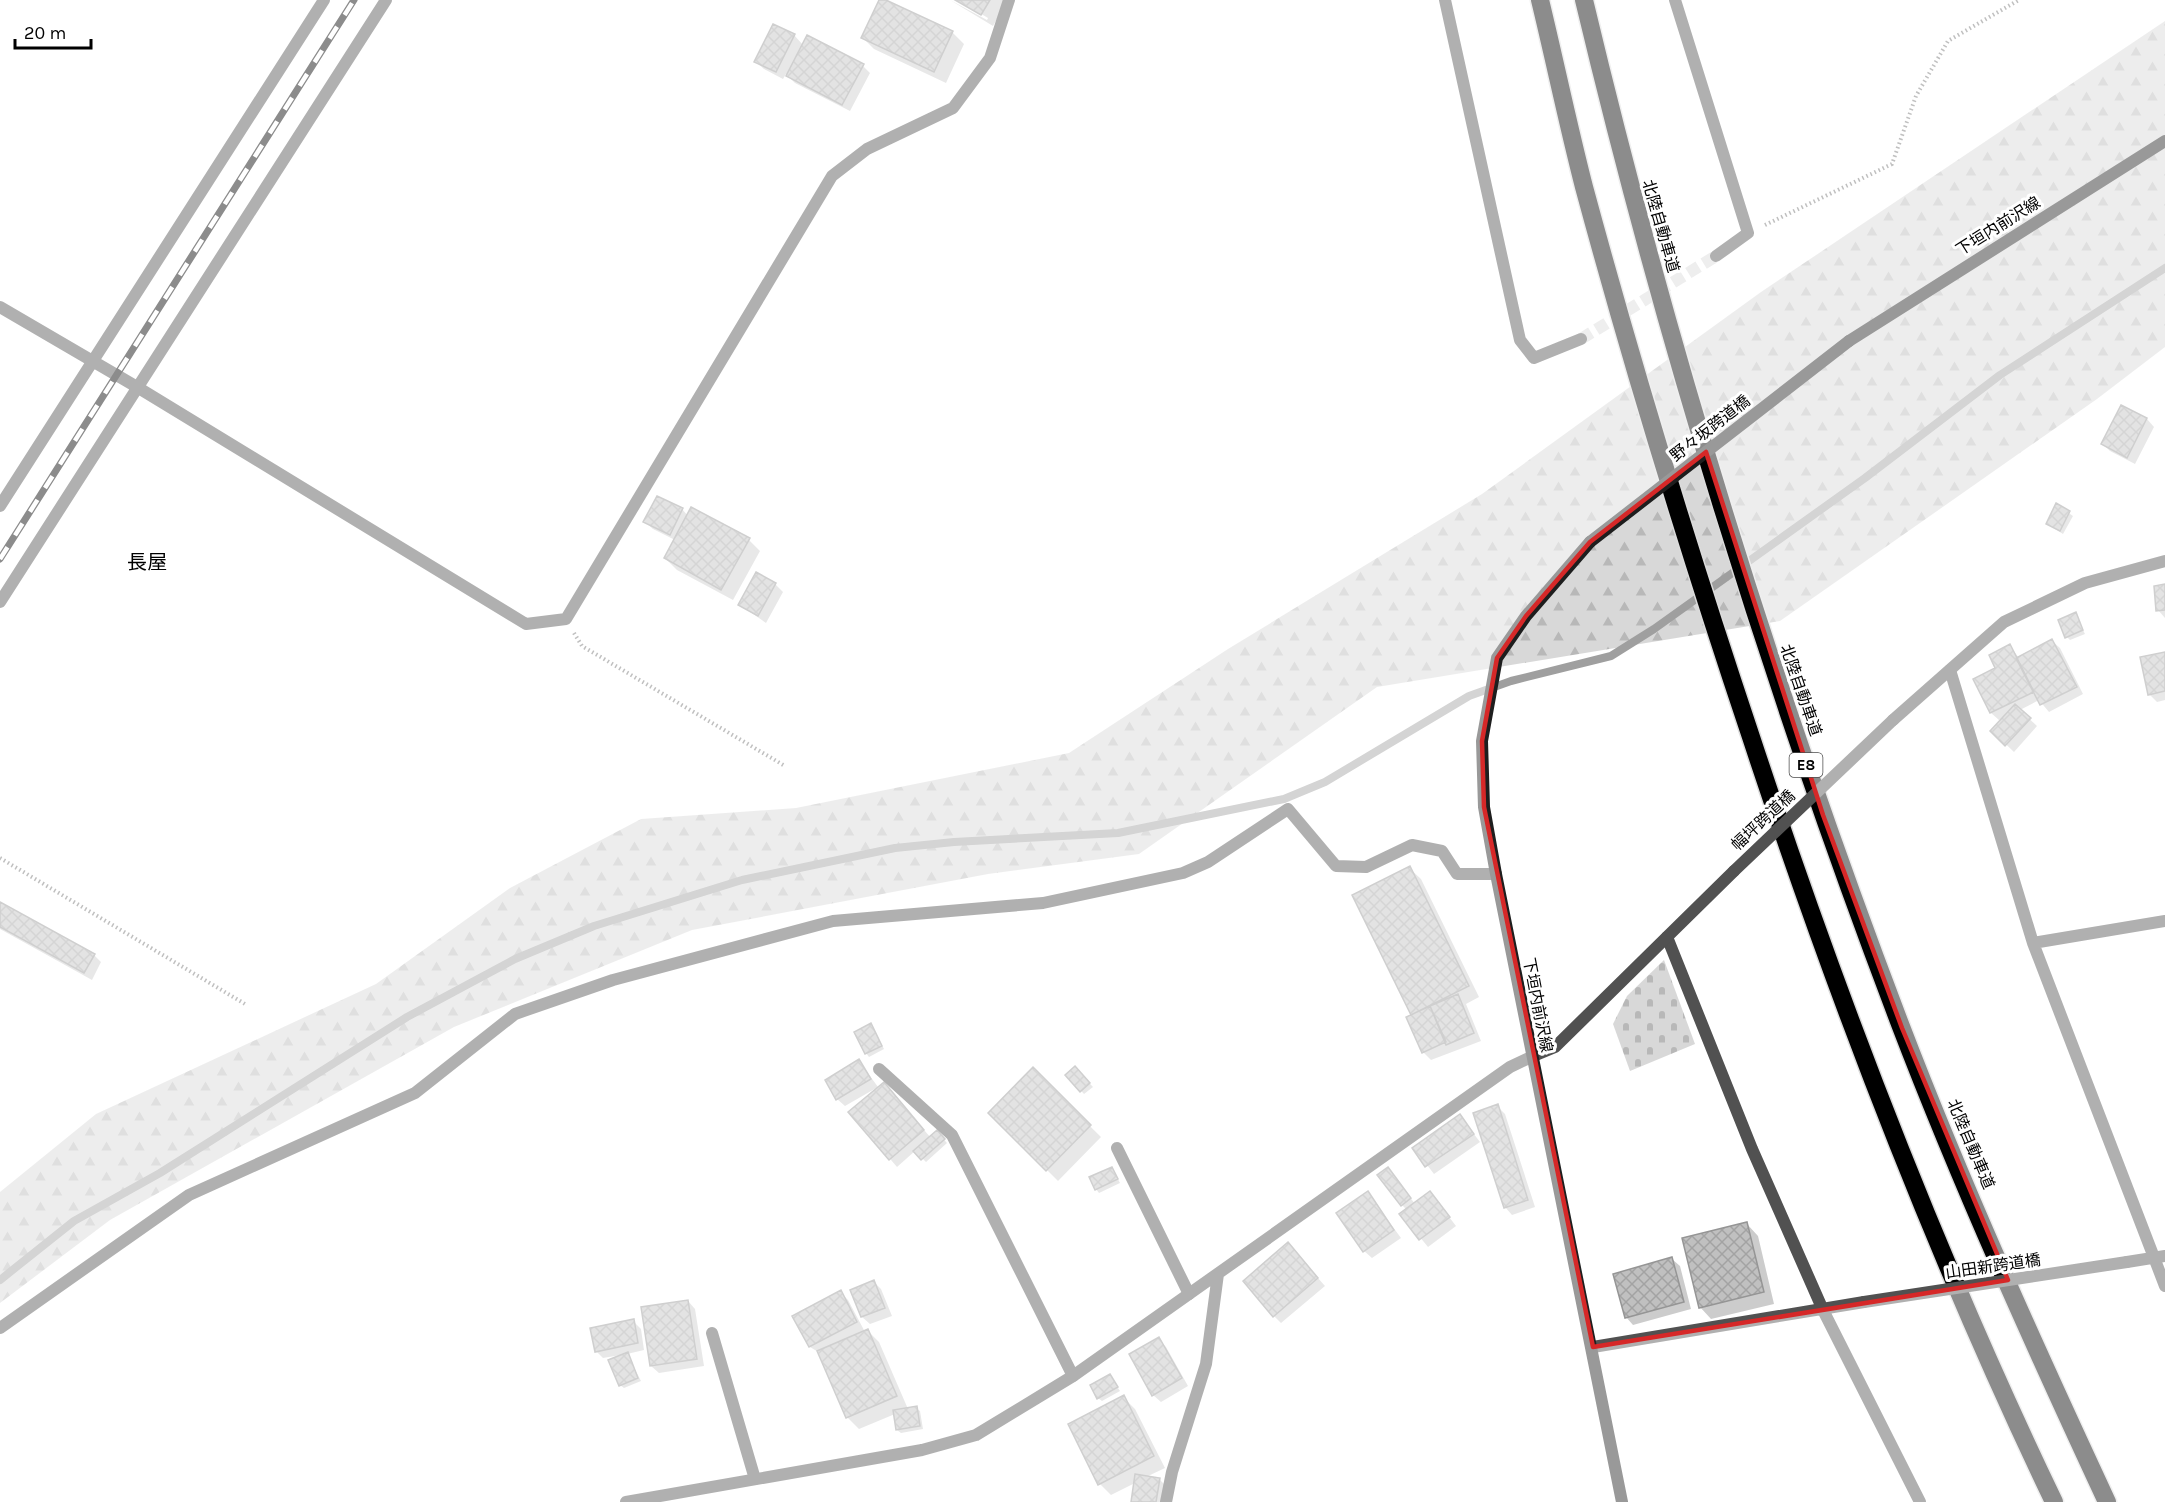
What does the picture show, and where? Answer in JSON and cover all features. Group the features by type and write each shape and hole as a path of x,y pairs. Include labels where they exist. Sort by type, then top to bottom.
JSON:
{"highway":[{"name":"E8","path":"1540,0 1583,182 1644,404 1788,850 1856,1039 1940,1248 2054,1502"},
{"name":"北陸自動車道","path":"1584,0 1620,152 1683,375 1749,595 1823,815 1902,1028 1988,1234 2107,1502"}],"main road":[{"name":"下垣内前沢線","path":"1849,340 2165,141"},
{"name":"野々坂跨道橋","path":"1590,542 1849,340"},
{"name":"下垣内前沢線","path":"1590,542 1526,616 1497,658 1482,741 1484,807 1531,1058 1593,1347 1622,1502"}],"street":[{"path":"0,506 324,0"},
{"path":"0,602 386,0"},
{"path":"0,307 137,387 526,624 566,620 832,176 867,148 953,108 990,58 1009,0"},
{"path":"1445,0 1520,340 1534,358 1581,339"},
{"path":"1675,0 1748,233 1716,256"},
{"name":"幅坪跨道橋","path":"626,1502 922,1450 976,1435 1073,1376 1510,1067 1555,1047 1734,871 1893,720 2004,622 2085,584 2165,561"},
{"path":"1950,670 2033,943 2159,1257 2165,1286"},
{"path":"0,1328 189,1195 415,1093 515,1014 613,980 833,921 1043,903 1183,873 1208,862 1288,809 1336,866 1366,867 1412,845 1442,851 1457,874 1496,874"},
{"path":"2033,943 2165,921"},
{"path":"1666,937 1752,1149 1823,1310 1920,1502"},
{"path":"879,1069 952,1135 1073,1376"},
{"path":"1117,1148 1189,1294"},
{"name":"山田新跨道橋","path":"1593,1347 1864,1302 2159,1257"},
{"path":"1166,1502 1172,1472 1206,1364 1218,1274"},
{"path":"712,1333 755,1479"}],"path":[{"path":"1748,233 1892,164 1916,96 1948,41 2019,0"},
{"path":"566,620 582,646 785,766"},
{"path":"0,858 246,1004"}],"highlighted area":[{"path":"1706,452 1823,815 1902,1028 2008,1280 1593,1347 1484,807 1482,741 1497,658 1526,616 1590,542"}],"green space":[{"path":"2165,21 2165,347 2097,399 1780,621 1377,687 1139,854 988,874 692,930 454,1027 110,1220 0,1303 0,1192 96,1114 376,984 510,888 641,819 796,808 1069,753 1228,649 1482,494 1761,292"},
{"path":"1664,960 1695,1044 1630,1071 1613,1024 1627,996"}],"building":[{"path":"879,0 886,0 953,31 934,72 861,38"},
{"path":"955,0 990,0 981,15"},
{"path":"773,24 795,34 776,72 754,62"},
{"path":"807,35 864,64 842,105 786,76"},
{"path":"2121,405 2147,418 2127,458 2101,444"},
{"path":"657,496 683,508 670,535 643,522"},
{"path":"2056,503 2070,511 2060,531 2046,524"},
{"path":"691,507 750,538 721,590 664,558"},
{"path":"756,572 776,583 758,616 738,605"},
{"path":"2165,584 2165,610 2156,611 2154,586"},
{"path":"2076,612 2083,630 2065,638 2058,620"},
{"path":"2052,639 2077,687 2040,705 2016,658"},
{"path":"2010,644 2034,692 1990,713 1973,679 1995,668 1989,655"},
{"path":"2165,652 2165,691 2148,695 2140,657"},
{"path":"2015,704 2031,718 2005,746 1990,731"},
{"path":"1410,866 1469,986 1411,1015 1352,895"},
{"path":"0,902 95,954 84,973 0,927"},
{"path":"1458,994 1474,1033 1446,1045 1430,1006"},
{"path":"1430,1006 1446,1042 1422,1053 1406,1017"},
{"path":"871,1023 882,1046 865,1054 854,1032"},
{"path":"859,1059 871,1079 836,1100 825,1080"},
{"path":"1075,1066 1090,1083 1080,1092 1065,1075"},
{"path":"1033,1067 1091,1125 1046,1171 988,1113"},
{"path":"884,1082 924,1130 889,1160 848,1112"},
{"path":"1498,1104 1528,1200 1504,1208 1473,1113"},
{"path":"1460,1114 1474,1134 1425,1167 1412,1148"},
{"path":"937,1130 945,1139 921,1160 913,1151"},
{"path":"1112,1167 1118,1179 1095,1190 1089,1177"},
{"path":"1388,1167 1411,1198 1401,1206 1377,1175"},
{"path":"1368,1191 1394,1230 1363,1252 1336,1213"},
{"path":"1430,1191 1450,1217 1419,1240 1399,1214"},
{"path":"1747,1222 1764,1292 1699,1308 1682,1238"},
{"path":"1288,1242 1318,1278 1273,1317 1243,1281"},
{"path":"1672,1257 1684,1302 1625,1318 1613,1274"},
{"path":"874,1280 885,1308 861,1317 850,1290"},
{"path":"841,1290 857,1322 809,1347 792,1316"},
{"path":"688,1300 697,1359 650,1366 641,1307"},
{"path":"634,1319 638,1343 595,1352 590,1328"},
{"path":"868,1329 897,1396 846,1418 817,1351"},
{"path":"1159,1337 1182,1378 1152,1396 1129,1354"},
{"path":"628,1352 638,1378 619,1386 608,1360"},
{"path":"1110,1374 1118,1387 1097,1399 1090,1385"},
{"path":"1124,1395 1154,1456 1098,1485 1068,1424"},
{"path":"917,1406 920,1426 896,1430 893,1410"},
{"path":"1135,1474 1160,1478 1156,1502 1131,1502"}],"waterway":[{"path":"0,1280 74,1221 160,1173 407,1017 515,959 594,926 742,880 895,848 954,842 1118,833 1284,799 1325,782 1469,696 1511,681 1611,656 1654,629 1865,478 2000,375 2165,268"}],"tunnel":[{"path":"1581,339 1716,256"}],"railway":[{"path":"0,559 354,0"}],"district":[{"name":"長屋","path":"147,562"}]}
